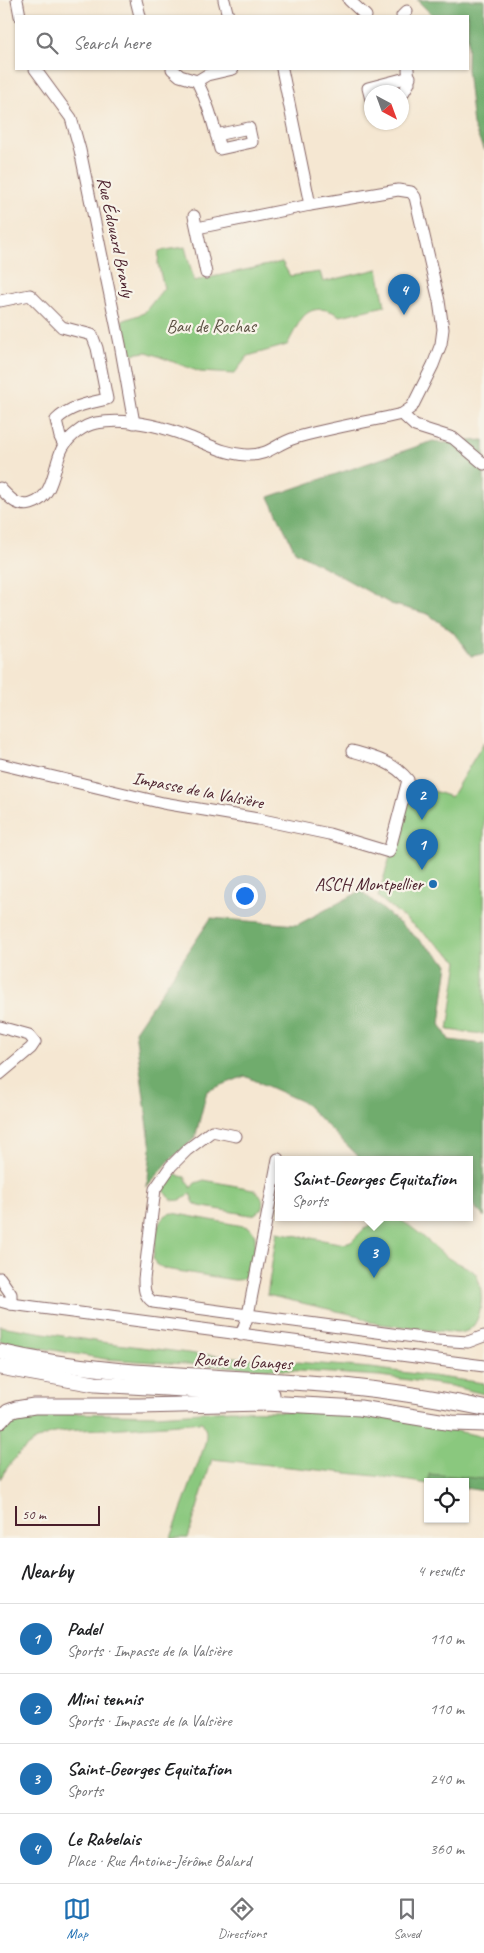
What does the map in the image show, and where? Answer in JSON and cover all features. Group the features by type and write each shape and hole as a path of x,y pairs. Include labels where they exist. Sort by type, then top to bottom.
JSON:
{"main road":[{"name":"Route de Ganges","path":"0,1352 53,1364 105,1371 300,1382 377,1389 484,1408"},
{"name":"Route de Ganges","path":"0,1367 95,1384 326,1398 375,1403 422,1410 484,1423"},
{"path":"0,1405 140,1406 265,1403 360,1408 452,1422 484,1423"},
{"path":"0,1421 8,1412 34,1406"}],"street":[{"path":"17,0 20,15"},
{"path":"136,0 140,15"},
{"path":"224,0 228,15"},
{"path":"350,0 365,15"},
{"name":"Rue Édouard Branly","path":"36,70 71,118 83,164 120,344 134,423"},
{"path":"173,70 180,76 197,80 207,75 229,70"},
{"path":"282,70 310,205"},
{"path":"376,85 409,73"},
{"path":"197,80 209,104 216,134"},
{"path":"0,488 15,502 26,505 39,501 49,487 64,445 72,436 87,426 109,422 134,423 175,432 228,452 256,456 268,453 286,441 295,438 402,414 412,407 433,366 441,344 443,329 440,301 417,202 410,192 398,190 310,205 197,228"},
{"path":"194,216 206,273"},
{"path":"0,301 30,295 62,327 92,335 97,348 107,399 78,406 66,411 56,420 64,445"},
{"path":"402,414 415,426 453,438 484,464"},
{"name":"Impasse de la Valsière","path":"0,764 162,803 258,819 320,832 390,852 408,780 391,764 352,751"},
{"path":"0,1027 29,1035 34,1042 31,1048 0,1074"},
{"path":"236,1136 212,1130 187,1150 159,1182 152,1198 144,1289 147,1298 153,1302 438,1340 468,1342 484,1336"},
{"path":"241,1335 248,1315 275,1175"},
{"path":"0,1278 11,1294 4,1303"},
{"path":"4,1303 484,1366"}],"green space":[{"path":"417,0 484,0 484,151 473,125 467,70 469,70 469,15 432,15"},
{"name":"Bau de Rochas","path":"185,247 194,281 282,262 290,276 320,272 323,282 378,269 385,306 340,316 322,309 307,313 301,319 287,345 248,356 234,374 200,372 147,352 130,354 122,321 144,313 164,288 158,264 159,251"},
{"path":"484,440 484,654 471,656 453,632 428,614 391,604 295,551 269,497 433,441 443,443"},
{"name":"ASCH Montpellier","path":"484,742 484,1034 448,1030 458,961 378,897 408,797 416,785 451,797"},
{"path":"361,891 448,964 440,1024 449,1040 484,1044 484,1217 473,1205 473,1156 358,1156 303,1102 245,1076 207,1091 195,1138 170,1160 147,1187 151,1149 135,1031 211,918 297,925"},
{"path":"175,1175 185,1177 191,1188 195,1183 204,1180 253,1189 261,1197 263,1202 262,1208 255,1214 250,1215 199,1206 194,1203 190,1193 183,1199 172,1199 168,1197 164,1189 168,1178"},
{"path":"172,1213 249,1227 255,1236 255,1246 251,1264 245,1277 234,1280 165,1269 156,1264 153,1259 159,1225 166,1215"},
{"path":"380,1221 401,1221 419,1233 448,1258 475,1273 480,1286 481,1302 475,1324 470,1329 456,1333 380,1324 370,1322 359,1316 267,1295 277,1232 345,1244 351,1242 366,1227"},
{"path":"0,1326 101,1342 196,1354 371,1368 484,1383 484,1394 451,1386 380,1376 105,1359 0,1341"},
{"path":"230,1410 313,1412 407,1420 484,1437 484,1479 478,1479 469,1485 469,1478 424,1478 424,1483 385,1477 212,1459 188,1538 171,1538 204,1447 206,1431 202,1422 70,1431 44,1436 21,1452 0,1479 0,1433 6,1423 20,1412 157,1415"},
{"path":"429,1474 484,1479 484,1491 469,1489 469,1478 429,1478"}],"place":[{"name":"Le Rabelais","path":"404,315"},
{"name":"Mini tennis","path":"422,820"},
{"name":"Padel","path":"422,870"},
{"name":"ASCH Montpellier","path":"433,884"},
{"name":"Saint-Georges Equitation","path":"374,1278"}]}
